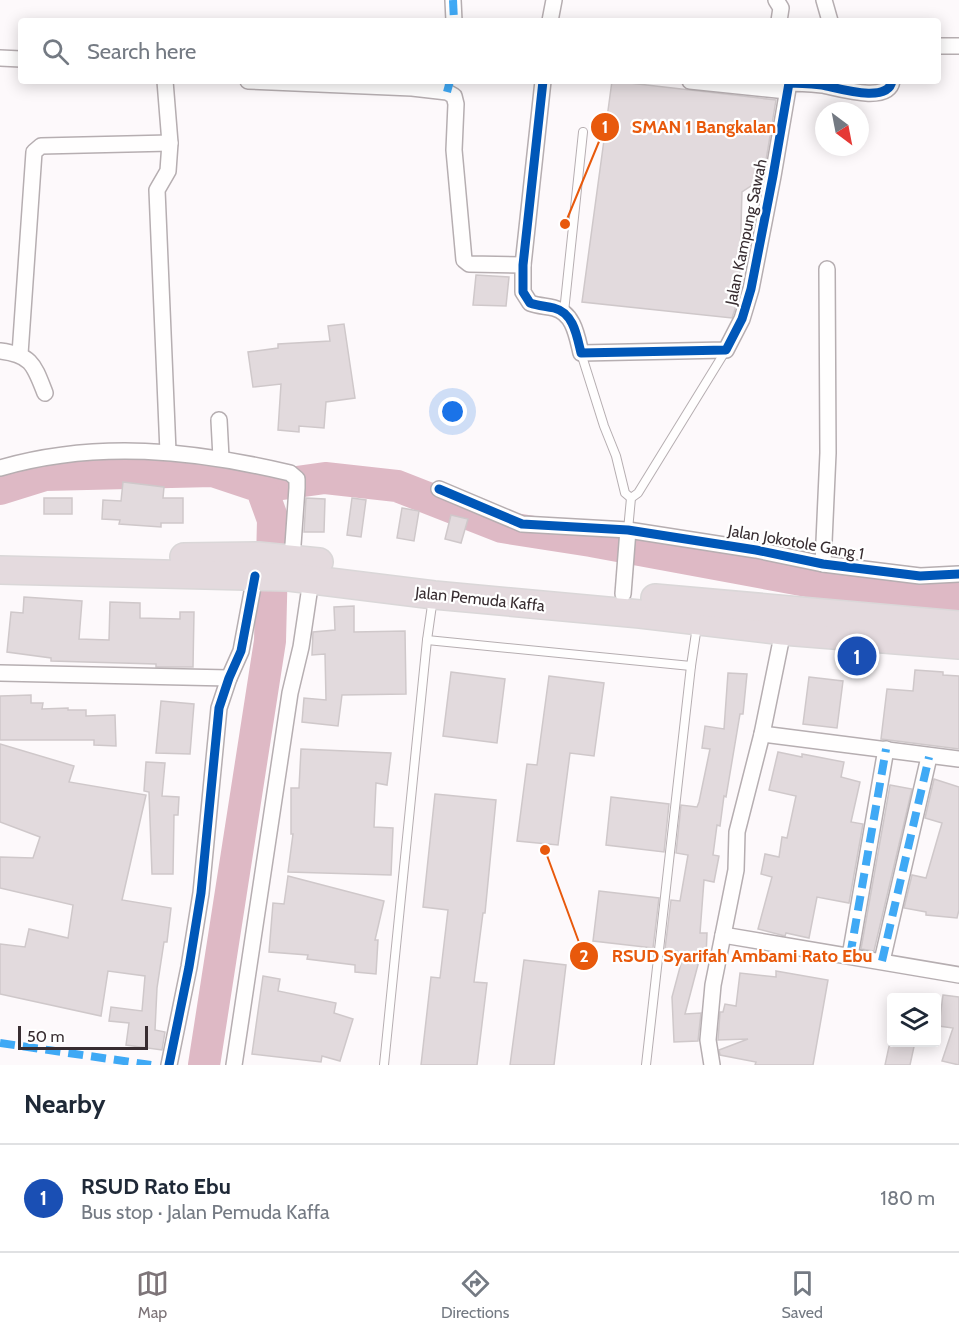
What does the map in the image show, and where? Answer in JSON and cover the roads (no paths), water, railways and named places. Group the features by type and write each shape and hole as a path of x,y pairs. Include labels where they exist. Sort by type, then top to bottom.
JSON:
{"highway":[{"name":"Jalan Pemuda Kaffa","path":"0,553 162,566"},
{"name":"Jalan Pemuda Kaffa","path":"0,570 162,566 279,569 442,578 623,594 783,631 959,645"},
{"name":"Jalan Pemuda Kaffa","path":"279,569 434,595 640,614 699,613 959,625"}],"street":[{"path":"453,0 454,18"},
{"path":"551,18 554,0"},
{"path":"776,0 781,8 779,18"},
{"path":"824,0 829,18"},
{"path":"941,46 959,46"},
{"path":"0,58 18,59"},
{"path":"165,84 170,143 168,171 158,190 168,452"},
{"path":"318,84 412,88 449,86 456,104 454,150 464,260 469,264 523,265"},
{"path":"543,84 523,265 525,299 530,303 556,308 564,312 575,329 581,353 726,350"},
{"path":"763,84 806,84"},
{"path":"828,84 866,93 888,90 891,84"},
{"name":"Jalan Kampung Sawah","path":"726,350 742,319 749,296 775,168 787,85"},
{"path":"20,354 34,152 41,146 170,143"},
{"path":"823,564 828,453 827,269"},
{"path":"0,351 20,354 37,372 45,393"},
{"path":"219,420 221,458"},
{"path":"0,468 61,454 98,450 168,452 221,458 290,473 297,484 279,569 229,678 219,708 201,893 189,968 169,1065"},
{"name":"Jalan Jokotole Gang 1","path":"439,489 522,524 756,550 823,564 920,576 959,574"},
{"path":"623,594 628,534"},
{"path":"234,1065 290,693 301,647 279,569"},
{"path":"712,1065 709,1027 713,985 736,870 737,832 762,734 783,631"},
{"path":"0,674 229,678"},
{"path":"762,734 959,759"},
{"path":"850,956 886,749"},
{"path":"882,962 929,757"},
{"path":"723,935 959,975"}],"lane":[{"path":"564,312 583,132"},
{"path":"628,534 631,498 638,493 726,350"},
{"path":"581,353 616,456 625,493 631,498"},
{"path":"384,1065 427,640 434,595"},
{"path":"646,1065 699,613"},
{"path":"427,640 691,666"}],"waterway":[{"path":"0,489 45,475 213,471 261,487 273,520 270,641 204,1065"},
{"path":"261,487 325,478 397,486 502,527 834,586 959,595"}],"place":[{"name":"SMAN 1 Bangkalan","path":"565,224"},
{"name":"RSUD Rato Ebu","path":"857,656"},
{"name":"RSUD Syarifah Ambami Rato Ebu","path":"545,850"}]}
